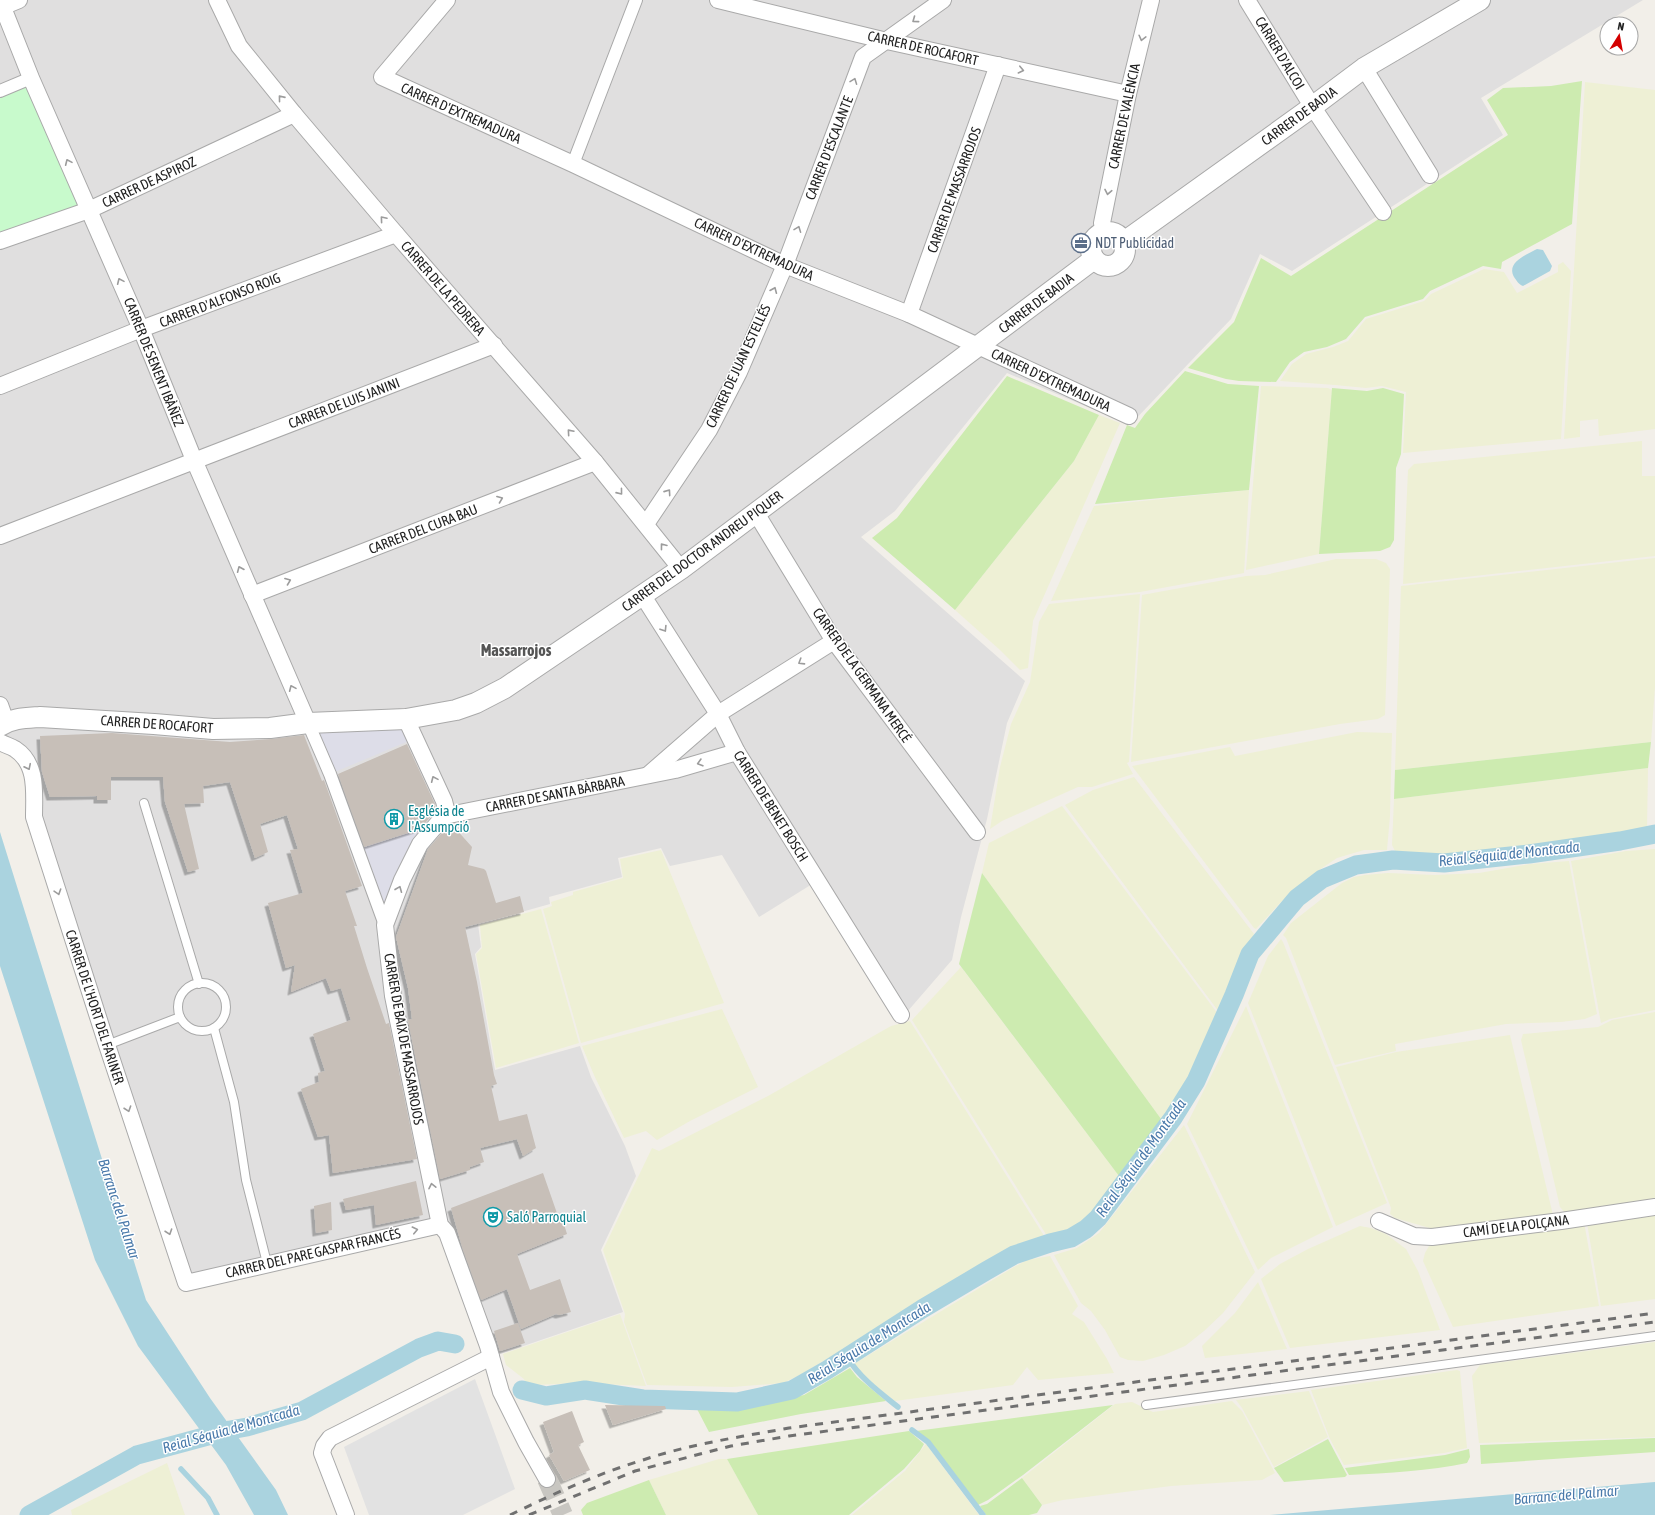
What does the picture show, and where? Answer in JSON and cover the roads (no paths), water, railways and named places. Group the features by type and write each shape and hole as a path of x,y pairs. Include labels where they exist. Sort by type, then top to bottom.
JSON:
{"street":[{"path":"1,4 19,0"},
{"name":"CARRER DE LA PEDRERA","path":"217,0 239,46 294,114 396,234 596,462 681,569"},
{"name":"CARRER D'EXTREMADURA","path":"447,0 382,77 573,164 784,265 909,314 1129,416"},
{"path":"573,164 636,0"},
{"name":"CARRER DE ROCAFORT","path":"718,0 759,5 887,40 1128,94"},
{"name":"CARRER D'ESCALANTE","path":"784,265 863,56 943,0"},
{"name":"CARRER DE VALÈNCIA","path":"1104,233 1102,223 1128,94 1151,0"},
{"name":"CARRER D'ALCOI","path":"1247,0 1312,106 1383,212"},
{"name":"CARRER DE BADIA","path":"1124,242 1364,68 1480,0"},
{"name":"CARRER DE SENENT IBÀÑEZ","path":"1,4 31,78 141,329 194,460 308,723"},
{"name":"CARRER DE MASSARROJOS","path":"909,314 998,65"},
{"path":"1364,68 1430,175"},
{"path":"0,91 31,78"},
{"name":"CARRER DE ASPIROZ","path":"0,241 89,210 294,114"},
{"path":"1110,232 1116,234 1124,242 1125,253 1119,263 1108,266 1098,263 1094,259 1092,254 1092,243 1098,235 1110,232"},
{"name":"CARRER D'ALFONSO ROIG","path":"0,386 141,329 396,234"},
{"name":"CARRER DE BADIA","path":"978,346 1094,259"},
{"name":"CARRER DE JUAN ESTELLÉS","path":"646,524 709,430 739,372 784,265"},
{"name":"CARRER DE LUIS JANINI","path":"0,536 494,345"},
{"name":"CARRER DEL DOCTOR ANDREU PIQUER","path":"308,723 406,719 456,710 476,703 505,688 681,569 978,346"},
{"name":"CARRER DEL CURA BAU","path":"252,595 596,462"},
{"name":"CARRER DE LA GERMANA MERCÉ","path":"756,512 834,641 977,832"},
{"name":"CARRER DE BENET BOSCH","path":"643,596 718,714 737,752 901,1015"},
{"name":"CARRER DE SANTA BÀRBARA","path":"647,776 718,714 834,641"},
{"name":"CARRER DE ROCAFORT","path":"2,717 40,717 232,729 270,728 308,723"},
{"path":"385,925 402,880 420,844 444,816 446,809 444,801 406,719"},
{"name":"CARRER DE BAIX DE MASSARROJOS","path":"308,723 330,774 385,925 393,996 440,1225 447,1233 491,1357 501,1392 526,1442 547,1479"},
{"name":"CARRER DE L'HORT DEL FARINER","path":"0,742 14,749 22,756 29,768 34,784 34,817 106,1045 186,1282"},
{"name":"CARRER DE SANTA BÀRBARA","path":"444,816 675,770 737,752"},
{"name":"CAMÍ DE LA POLÇANA","path":"1379,1221 1414,1236 1432,1237 1561,1221 1655,1207"},
{"name":"CARRER DEL PARE GASPAR FRANCÉS","path":"186,1282 440,1225"},
{"path":"346,1515 322,1453 324,1446 330,1438 491,1357"}],"lane":[{"path":"144,803 199,984"},
{"path":"199,984 207,984 220,992 226,1007 224,1016 214,1028 199,1031 191,1028 180,1017 178,1010 181,996 192,986 199,984"},
{"path":"106,1045 180,1017"},
{"path":"214,1028 234,1102 246,1180 268,1263"},
{"path":"1146,1405 1655,1336"}],"water":[{"path":"1537,249 1543,250 1552,266 1550,271 1523,286 1514,277 1512,272 1513,267 1518,260"},
{"path":"0,832 146,1300 210,1398 276,1490 288,1515 254,1515 226,1465 138,1346 95,1260 0,966"},
{"name":"Barranc del Palmar","path":"1655,1482 1655,1515 1270,1515"}],"waterway":[{"name":"Reial Séquia de Montcada","path":"522,1390 546,1396 585,1390 643,1399 737,1402 792,1390 827,1370 922,1309 1014,1255 1050,1243 1071,1238 1086,1229 1098,1218 1173,1118 1196,1081 1234,995 1250,954 1297,898 1322,879 1356,865 1393,860 1444,863 1529,854 1620,841 1655,834"},
{"name":"Reial Séquia de Montcada","path":"29,1515 137,1455 230,1430 247,1427 302,1411 419,1348 438,1341 455,1344"},
{"path":"847,1357 864,1378 898,1407"},
{"path":"912,1430 928,1442 983,1515"},
{"path":"181,1469 208,1498 217,1515"}],"tunnel":[{"path":"547,1479 563,1515"}],"railway":[{"path":"510,1515 592,1478 661,1454 715,1441 789,1428 1655,1313"},
{"path":"529,1515 635,1471 731,1446 789,1436 1655,1322"}],"place":[{"name":"NDT Publicidad","path":"1081,243"},
{"name":"Església de l'Assumpció","path":"394,819"},
{"name":"Saló Parroquial","path":"493,1217"}],"district":[{"name":"Massarrojos","path":"516,650"}]}
